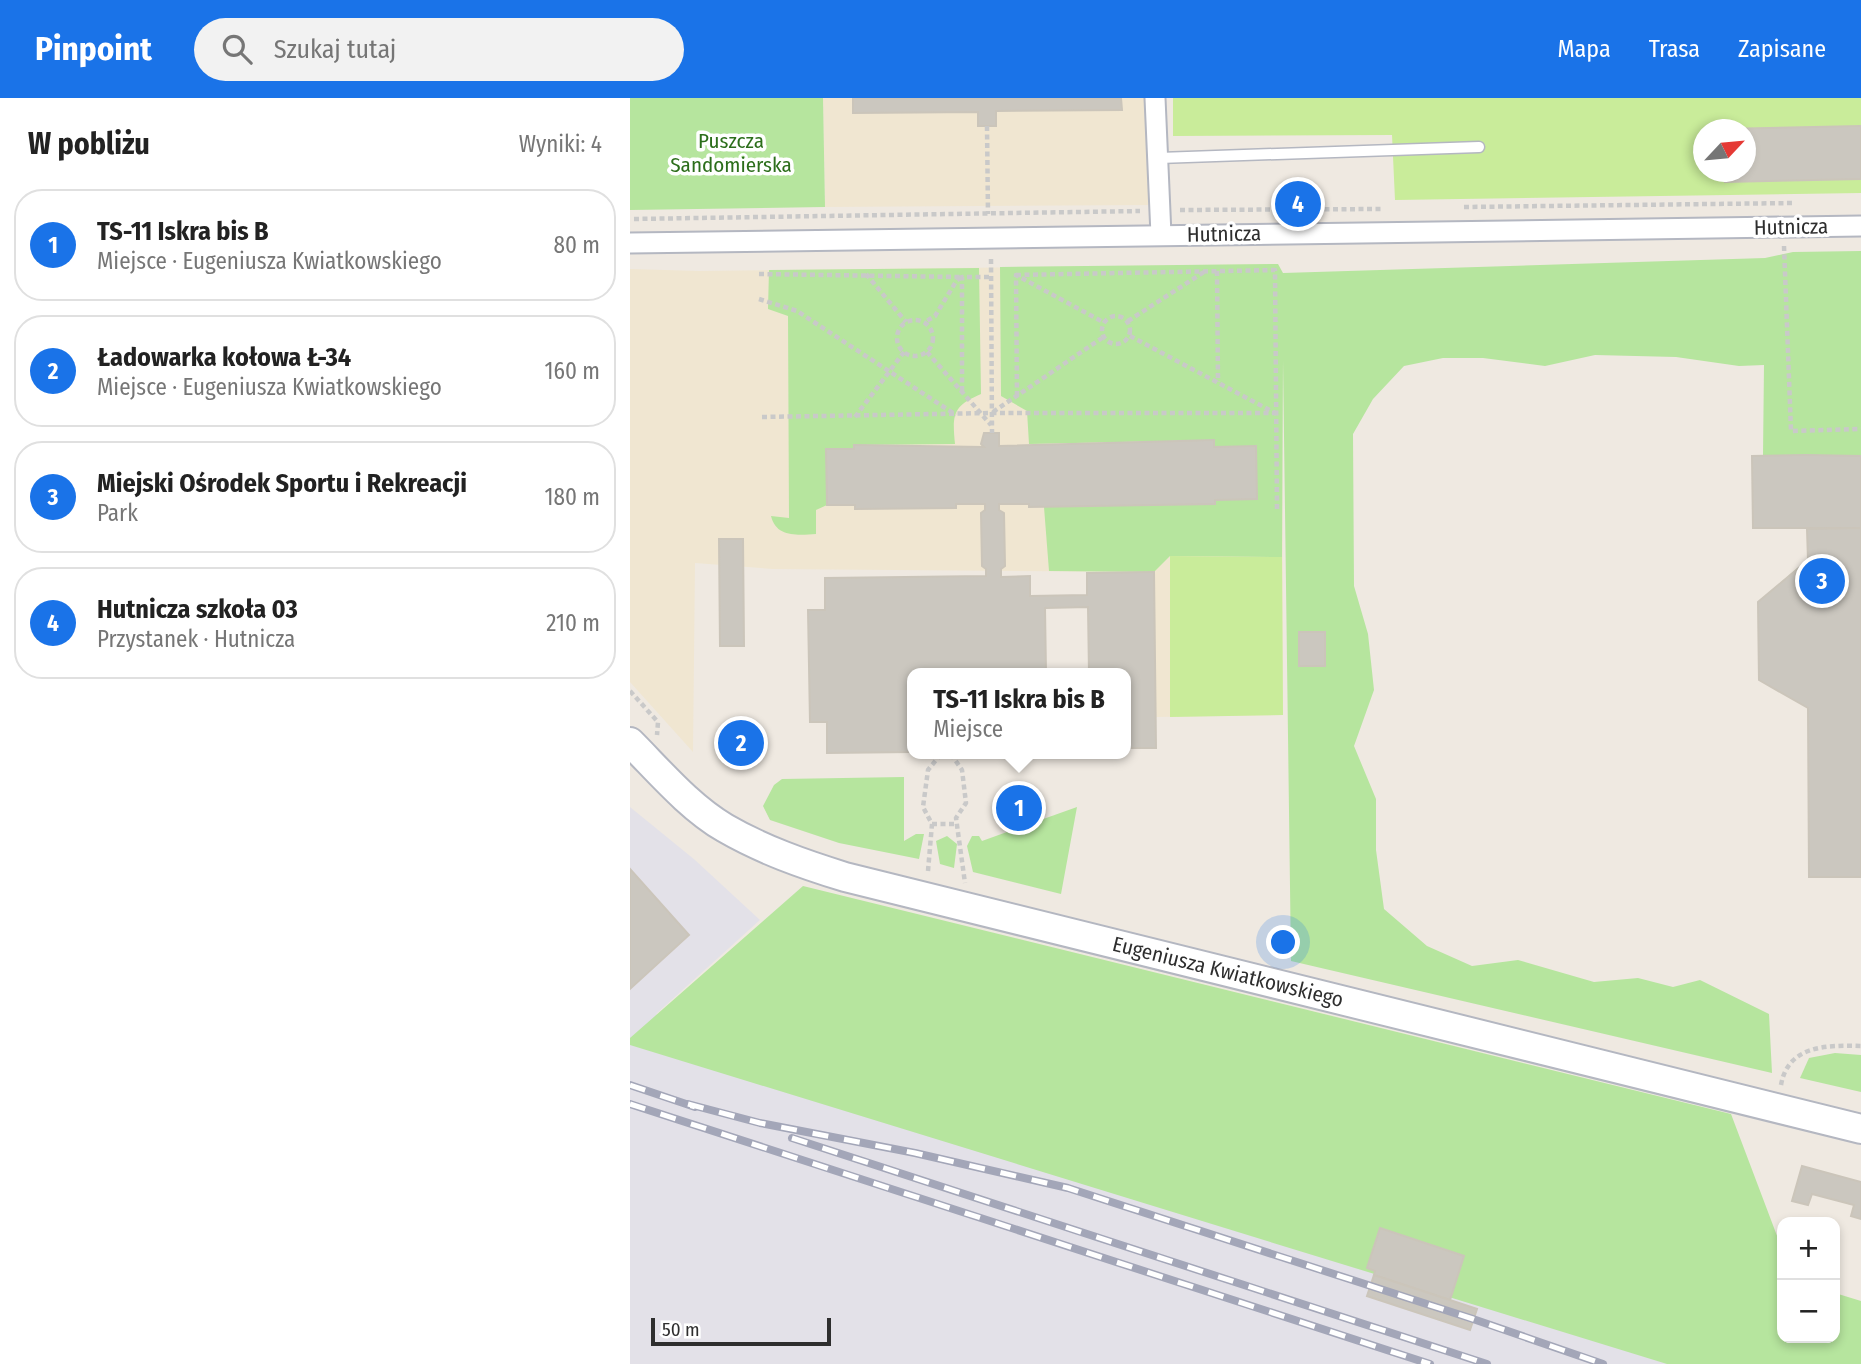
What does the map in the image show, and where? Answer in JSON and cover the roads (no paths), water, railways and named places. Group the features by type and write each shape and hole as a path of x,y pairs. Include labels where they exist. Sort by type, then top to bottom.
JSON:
{"street":[{"path":"1155,98 1161,235"},
{"name":"Hutnicza","path":"630,243 1861,226"},
{"name":"Eugeniusza Kwiatkowskiego","path":"630,742 678,791 724,828 782,857 845,877 1861,1129"}],"lane":[{"path":"1159,158 1479,147"}],"railway":[{"path":"630,1085 695,1107"},
{"path":"630,1104 1430,1364"},
{"path":"688,1104 760,1123 915,1153 1068,1188 1473,1319 1603,1364"},
{"path":"792,1138 1487,1364"}],"place":[{"name":"Hutnicza szkoła 03","path":"1298,204"},
{"name":"Miejski Ośrodek Sportu i Rekreacji","path":"1822,581"},
{"name":"Ładowarka kołowa Ł-34","path":"741,743"},
{"name":"TS-11 Iskra bis B","path":"1019,808"}],"park label":[{"name":"Puszcza Sandomierska","path":"731,153"}]}
